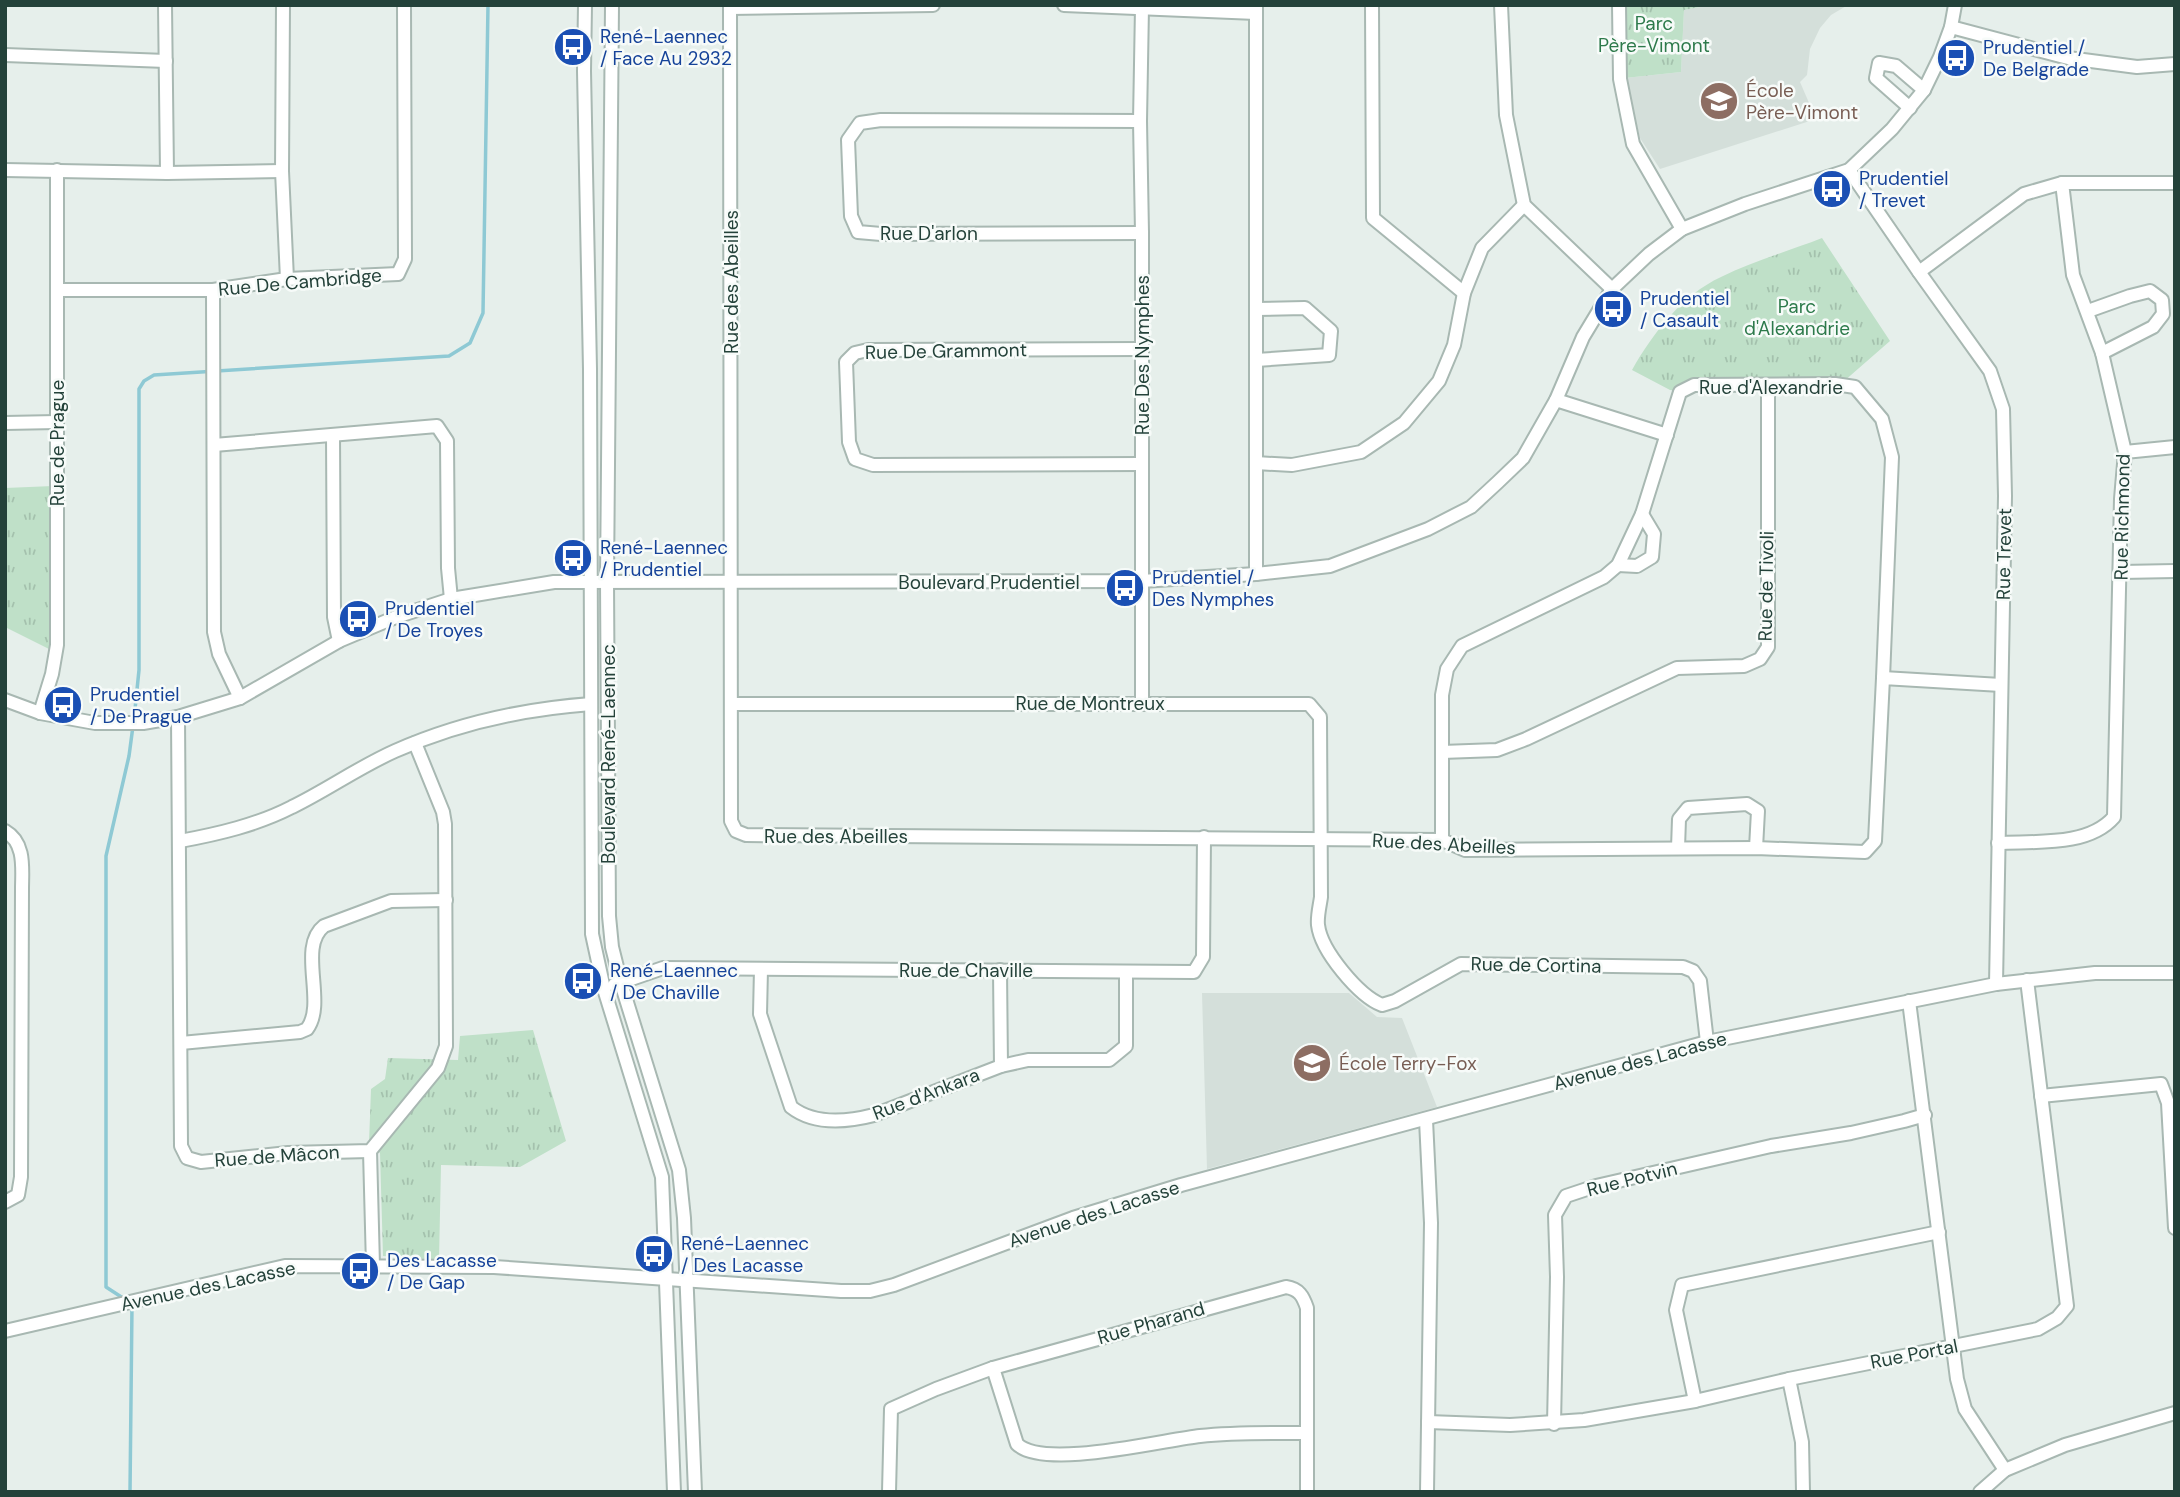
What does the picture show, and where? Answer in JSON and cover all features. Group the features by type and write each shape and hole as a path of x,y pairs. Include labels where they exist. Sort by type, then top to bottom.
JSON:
{"street":[{"path":"165,5 167,173"},
{"path":"283,5 282,171 287,279"},
{"name":"Rue De Cambridge","path":"57,290 213,290 287,279 398,274 405,259 404,5"},
{"name":"Boulevard René-Laennec","path":"585,5 590,369 592,934 604,989 662,1177 674,1492"},
{"name":"Boulevard René-Laennec","path":"612,5 607,581 609,916 612,947 621,983 679,1170 684,1218 695,1492"},
{"path":"730,7 933,5"},
{"path":"1063,5 1256,9 1256,574"},
{"path":"1372,5 1373,218 1464,293"},
{"path":"1501,5 1506,115 1524,205 1612,289"},
{"path":"1619,5 1620,79 1633,144 1682,229"},
{"name":"Boulevard Prudentiel","path":"5,700 66,719 118,724 178,718 240,698 339,640 396,617 451,599 554,582 1141,581 1256,574 1330,566 1428,529 1471,507 1523,458 1556,400 1583,337 1612,289 1649,254 1682,229 1745,204 1849,170 1892,128 1924,90 1951,27 1955,5"},
{"name":"Rue des Abeilles","path":"730,7 731,821 736,831 746,835 1442,840 1465,850 1756,848 1865,852 1875,841 1883,678"},
{"name":"Rue Des Nymphes","path":"1142,7 1142,703"},
{"path":"1951,27 2068,58 2137,67 2175,64"},
{"path":"5,55 166,61"},
{"path":"1910,108 1877,78 1879,63 1896,66 1924,90"},
{"name":"Rue D'arlon","path":"1140,121 881,120 860,123 849,140 850,216 858,232 881,234 1142,233"},
{"path":"5,170 167,173 282,171"},
{"name":"Rue de Prague","path":"40,713 52,674 57,645 57,170"},
{"name":"Rue Trevet","path":"1849,170 1990,371 2003,409 2005,471 1996,984"},
{"path":"1919,272 2024,194 2062,183 2175,183"},
{"name":"Rue Richmond","path":"1998,843 2082,838 2104,828 2114,817 2121,499 2125,452 2102,353 2073,275 2062,183"},
{"path":"1256,463 1292,465 1361,452 1404,423 1439,382 1454,345 1464,293 1482,248 1524,205"},
{"path":"213,290 214,632 219,654 240,698"},
{"path":"2088,311 2150,291 2162,300 2163,314 2153,327 2102,353"},
{"path":"1256,309 1305,308 1331,331 1329,355 1256,360"},
{"name":"Rue De Grammont","path":"1142,349 868,350 855,353 846,362 849,442 855,459 873,465 1142,464"},
{"name":"Rue d'Alexandrie","path":"1618,565 1643,514 1680,392 1694,385 1835,384 1855,387 1882,419 1892,457 1883,678"},
{"name":"Rue de Tivoli","path":"1442,752 1497,750 1526,740 1677,668 1744,666 1760,659 1768,647 1768,385"},
{"path":"1556,400 1667,435"},
{"path":"5,423 57,422"},
{"path":"214,445 437,426 447,441 448,575 451,599"},
{"path":"333,435 334,617 339,640"},
{"path":"2125,452 2175,446"},
{"path":"1442,840 1442,695 1447,669 1462,646 1604,577 1618,565 1637,566 1652,556 1654,534 1643,514"},
{"path":"2121,572 2175,571"},
{"path":"1883,678 2001,685"},
{"path":"180,841 218,834 277,814 374,761 464,726 509,713 591,704"},
{"name":"Rue de Montreux","path":"732,704 1309,704 1320,718 1319,839"},
{"name":"Rue de Mâcon","path":"178,718 181,1146 187,1158 201,1162 288,1153 370,1150"},
{"path":"373,1266 370,1150 438,1068 444,1058 446,1046 445,824 443,812 415,743"},
{"path":"1678,848 1679,820 1688,808 1747,804 1758,811 1756,848"},
{"path":"5,831 19,844 22,879 21,1177 18,1195 5,1202"},
{"name":"Rue de Chaville","path":"604,989 663,968 1194,972 1203,957 1205,838"},
{"name":"Rue de Cortina","path":"1319,839 1321,897 1318,925 1324,944 1336,965 1373,1002 1382,1005 1395,1001 1461,964 1683,967 1693,971 1700,981 1707,1042"},
{"path":"181,1043 300,1032 307,1029 314,1015 314,945 318,930 391,901 446,900"},
{"name":"Rue d'Ankara","path":"761,969 760,1014 791,1107 800,1114 829,1119 857,1119 1001,1066 1028,1060 1109,1060 1126,1046 1126,972"},
{"path":"1000,970 1001,1066"},
{"name":"Avenue des Lacasse","path":"5,1331 285,1266 494,1267 870,1291 938,1270 1085,1214 1181,1185 1707,1042 1996,984 2095,973 2175,973"},
{"name":"Rue Portal","path":"1428,1422 1553,1424 1695,1401 1789,1379 2038,1329 2057,1318 2067,1306 2027,980"},
{"path":"1909,1001 1953,1347 1965,1409 2006,1470"},
{"path":"2041,1096 2161,1084 2168,1103 2175,1228"},
{"name":"Rue Potvin","path":"1553,1424 1557,1277 1555,1215 1566,1196 1596,1186 1770,1146 1851,1133 1925,1115"},
{"path":"1426,1119 1431,1223 1427,1492"},
{"path":"1695,1401 1675,1310 1682,1285 1938,1232"},
{"name":"Rue Pharand","path":"889,1492 891,1409 993,1368 1286,1287 1295,1289 1303,1296 1307,1308 1307,1492"},
{"path":"993,1368 1017,1444 1024,1451 1045,1455 1111,1451 1199,1436 1307,1433"},
{"path":"1789,1379 1802,1442 1803,1492"},
{"path":"1980,1492 2006,1470 2065,1445 2175,1413"}],"shaded area":[{"name":"École Père-Vimont","path":"1710,5 1848,5 1831,15 1820,28 1810,49 1807,75 1800,82 1816,119 1660,169 1640,138 1625,78 1681,72 1684,10"},
{"name":"École Terry-Fox","path":"1202,993 1349,993 1377,1017 1402,1018 1437,1107 1207,1169"}],"green space":[{"name":"Parc Père-Vimont","path":"1627,5 1710,5 1684,10 1681,72 1625,78"},
{"name":"Parc d'Alexandrie","path":"1822,238 1890,341 1843,382 1677,391 1632,370 1649,342 1670,316 1694,294 1721,277 1746,266"},
{"path":"53,486 53,610 49,649 5,627 5,488"},
{"path":"533,1030 566,1141 520,1167 441,1165 439,1260 383,1256 380,1153 369,1143 371,1089 385,1079 388,1058 458,1060 460,1036"}],"waterway":[{"path":"134,719 139,670 139,389 144,381 154,375 449,356 470,343 483,313 488,5"},
{"path":"126,1300 106,1287 106,856 129,756 133,726"},
{"path":"130,1492 132,1305"}],"place":[{"name":"René-Laennec / Face Au 2932","path":"573,47"},
{"name":"Prudentiel / De Belgrade","path":"1956,58"},
{"name":"École Père-Vimont","path":"1719,101"},
{"name":"Prudentiel / Trevet","path":"1832,189"},
{"name":"Prudentiel / Casault","path":"1613,309"},
{"name":"René-Laennec / Prudentiel","path":"573,558"},
{"name":"Prudentiel / Des Nymphes","path":"1125,588"},
{"name":"Prudentiel / De Troyes","path":"358,619"},
{"name":"Prudentiel / De Prague","path":"63,705"},
{"name":"René-Laennec / De Chaville","path":"583,981"},
{"name":"École Terry-Fox","path":"1312,1063"},
{"name":"René-Laennec / Des Lacasse","path":"654,1254"},
{"name":"Des Lacasse / De Gap","path":"360,1271"}]}
